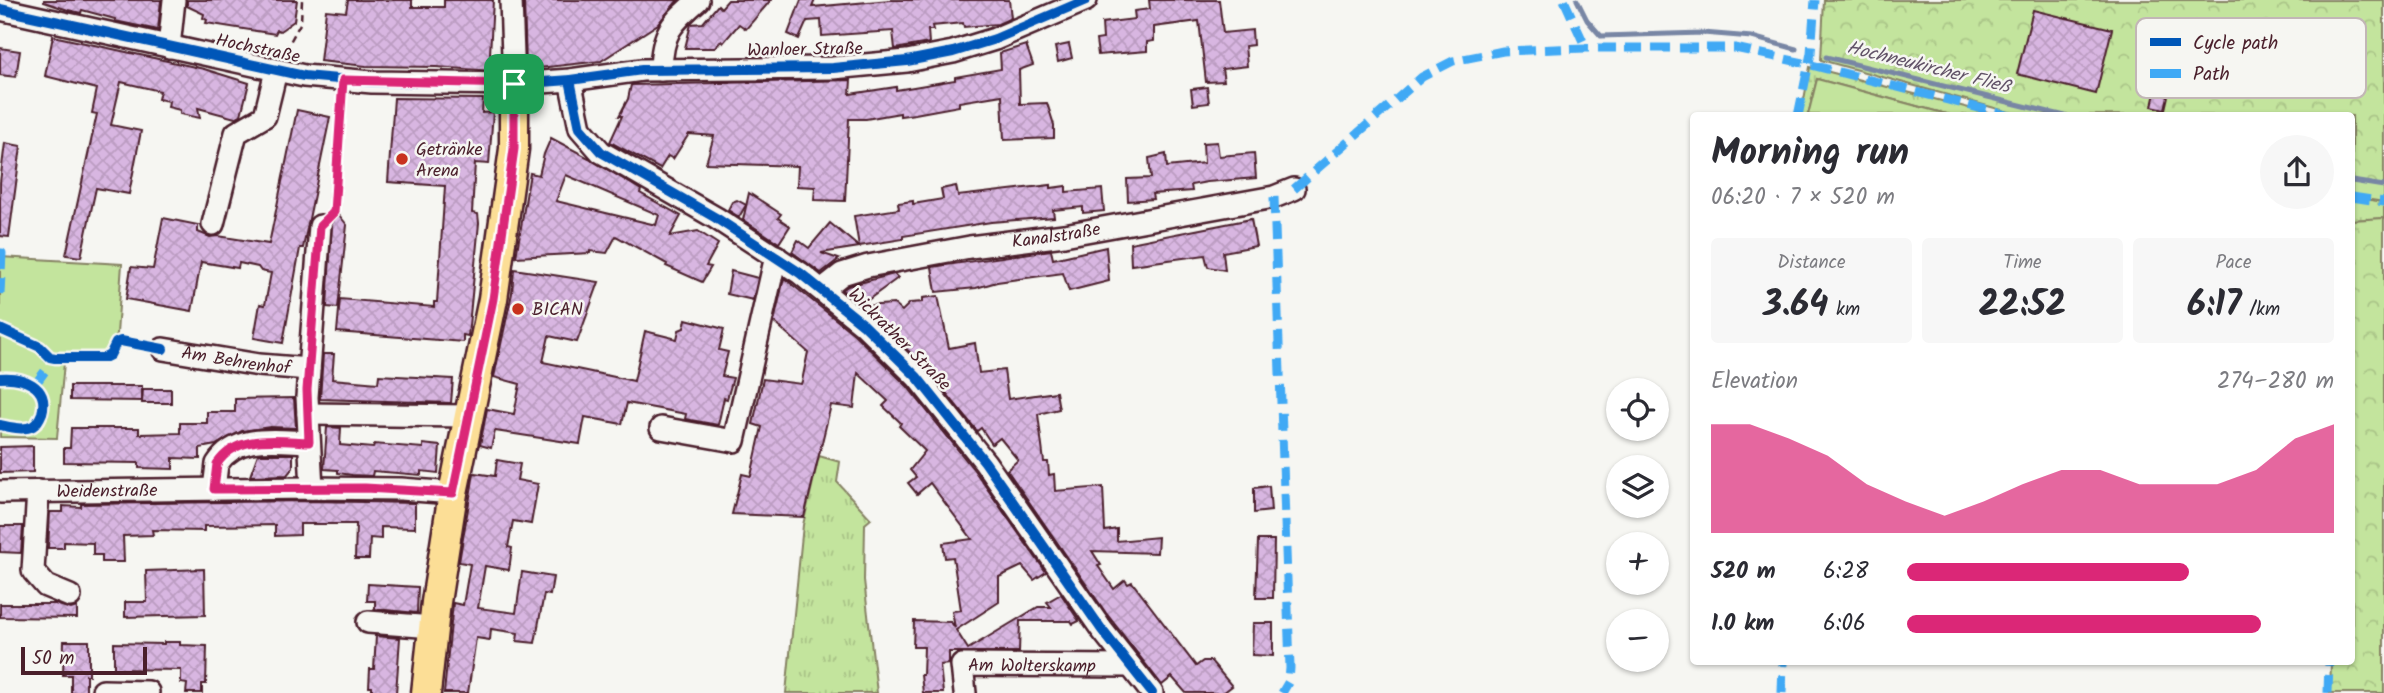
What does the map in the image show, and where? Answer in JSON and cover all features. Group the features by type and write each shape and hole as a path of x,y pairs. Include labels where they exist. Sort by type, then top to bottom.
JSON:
{"main road":[{"path":"426,693 453,493 493,299 514,149 514,84"}],"street":[{"path":"169,47 174,0"},
{"path":"511,0 514,84"},
{"path":"661,70 663,46 668,30 698,0"},
{"name":"Wanloer Straße","path":"514,84 570,80 623,72 833,68 907,61 953,52 995,39 1086,0"},
{"name":"Hochstraße","path":"0,9 169,47 280,61 343,80 514,84"},
{"path":"214,224 236,133 265,116 280,61"},
{"name":"Wickrather Straße","path":"570,80 580,128 601,152 776,256 822,289 875,335 934,396 1152,693"},
{"name":"Kanalstraße","path":"822,289 842,274 868,266 970,247 1064,235 1274,197 1294,189"},
{"name":"Am Behrenhof","path":"312,488 308,414 309,369 320,226"},
{"path":"662,428 734,441 776,256"},
{"name":"Am Behrenhof","path":"163,349 259,365 309,369"},
{"path":"308,414 468,416"},
{"path":"214,489 217,464 234,447 256,441 309,442"},
{"name":"Weidenstraße","path":"0,492 383,488 453,493"},
{"path":"38,491 34,573 46,586 70,596"},
{"path":"368,622 433,627"},
{"name":"Am Wolterskamp","path":"965,693 962,665 1130,666"},
{"path":"103,693 148,692"}],"path":[{"path":"280,61 301,22 302,0"},
{"path":"320,226 334,212 343,80"}],"green space":[{"path":"1824,0 2384,0 2384,202 2355,197 2355,112 2009,112 1821,60"},
{"path":"1810,67 1984,112 1939,112 1817,79 1809,112 1802,112"},
{"path":"1817,79 1939,112 1809,112"},
{"path":"2355,197 2384,202 2384,218 2355,220"},
{"path":"2384,218 2384,693 2330,693 2331,665 2355,665 2355,220"},
{"path":"0,257 122,264 117,334 104,353 65,352 57,438 0,437"},
{"path":"819,456 840,462 837,482 871,519 865,524 864,580 877,693 786,693 803,525"}],"building":[{"path":"44,0 161,0 158,30 115,21 82,10 81,13 68,10"},
{"path":"187,0 297,0 294,21 280,31 277,30 275,34 206,23 204,14 187,6"},
{"path":"348,0 412,0 412,7 444,7 444,0 493,0 490,54 494,54 493,71 366,66 320,61 326,10 346,12"},
{"path":"524,0 678,0 658,24 601,61 530,69 526,66"},
{"path":"728,0 771,0 746,29 739,24 723,43 721,41 715,48 685,48 691,24 703,23 718,5 721,8"},
{"path":"801,0 815,0 812,7 890,0 1009,0 1011,18 998,24 932,26 933,30 928,30 929,43 895,49 893,31 822,36 821,20 807,21 799,39 788,34"},
{"path":"1149,0 1219,0 1223,33 1252,30 1253,45 1245,46 1247,66 1222,69 1224,81 1206,82 1199,21 1154,27 1154,41 1147,42 1147,51 1098,55 1096,40 1103,39 1102,23 1135,19 1134,11 1150,9"},
{"path":"2033,10 2112,29 2096,94 2017,74"},
{"path":"53,36 204,69 249,83 241,115 235,118 198,108 200,118 180,114 180,110 168,107 169,101 158,99 160,91 121,82 111,125 141,131 129,194 96,188 81,257 66,255 97,114 92,113 97,89 45,76"},
{"path":"1069,44 1072,58 1058,62 1055,47"},
{"path":"1026,45 1033,65 1019,70 1020,104 1047,103 1054,125 1054,138 1004,140 1002,95 959,102 959,106 915,114 900,116 900,113 849,119 845,201 814,200 815,187 797,186 798,166 706,163 714,136 689,134 673,159 668,156 660,169 610,142 622,116 619,116 628,99 631,85 851,80 850,94 896,87 896,90 1001,69 1000,53"},
{"path":"0,48 20,51 16,77 0,75"},
{"path":"1207,87 1209,103 1193,105 1191,89"},
{"path":"394,98 483,99 482,113 493,112 489,164 475,163 472,213 478,214 479,223 468,336 463,335 463,342 337,332 340,299 434,307 434,302 437,302 445,186 388,182"},
{"path":"2154,98 2168,98 2165,109 2152,106"},
{"path":"297,110 330,117 303,248 300,248 283,343 254,338 260,304 265,305 271,273 261,271 258,267 239,263 238,268 201,262 192,311 126,299 131,267 153,269 163,218 198,225 198,232 210,237 269,244"},
{"path":"551,138 589,158 641,190 640,193 681,216 670,236 698,231 718,244 706,266 711,267 702,282 666,266 667,264 616,236 607,253 590,251 516,257 530,173 539,175","holes":["566,175 659,215 656,225 556,201"]},
{"path":"1217,142 1219,156 1254,153 1256,178 1207,182 1191,185 1192,191 1152,194 1153,199 1128,201 1127,179 1151,178 1149,158 1166,154 1167,167 1204,163 1203,143"},
{"path":"5,143 21,146 9,237 0,236 0,182"},
{"path":"1051,185 1051,188 1066,186 1066,192 1102,189 1104,211 1083,213 1083,207 1053,210 1054,217 991,222 859,246 854,216 899,209 898,203 913,201 913,204 943,199 941,189 956,186 958,196"},
{"path":"749,193 781,214 778,218 790,226 779,243 743,220"},
{"path":"737,200 746,205 739,217 728,210 732,202"},
{"path":"339,215 347,225 338,308 327,307 332,221"},
{"path":"1251,219 1256,246 1223,252 1225,270 1208,267 1205,255 1131,265 1130,243"},
{"path":"830,223 859,247 821,253 839,259 821,273 792,252 798,240 809,248"},
{"path":"1106,247 1109,281 1069,291 1063,273 936,292 932,267 1051,250 1053,259"},
{"path":"514,269 599,282 577,342 549,336 543,362 634,381 645,331 677,339 686,319 724,329 719,350 728,352 722,376 733,378 727,399 724,398 718,425 685,419 686,414 627,403 622,424 585,417 580,444 495,431 491,448 480,445 487,409 514,414 520,384 494,377 512,293"},
{"path":"731,271 758,278 753,300 727,294"},
{"path":"894,274 898,278 861,305 842,290 848,286"},
{"path":"784,278 854,334 907,386 974,470 1046,572 1034,580 1022,566 999,577 999,602 956,630 968,649 1038,607 1051,607 1047,602 1061,594 1079,621 1073,624 1071,621 1020,621 1019,652 949,652 949,664 940,665 943,693 923,693 921,675 924,647 913,647 914,621 951,622 955,628 952,611 961,610 953,557 945,558 943,543 972,539 930,483 917,494 908,483 916,477 910,470 925,451 883,406 888,401 858,373 854,408 831,405 804,517 732,514 742,474 751,476 762,427 753,424 763,379 801,384 802,381 808,352 774,322"},
{"path":"938,296 949,348 975,343 979,373 1004,370 1008,399 1056,392 1059,409 1038,414 1044,462 1048,462 1049,475 1054,474 1055,491 1103,487 1105,531 1117,529 1117,541 1158,537 1157,553 1092,551 1101,565 1098,566 1114,589 1125,580 1128,584 1132,582 1196,666 1203,661 1211,661 1232,686 1223,693 1186,693 1172,677 1162,685 1106,613 1007,470 1018,460 1000,438 992,444 981,428 977,431 926,368 862,306 894,304 902,311 910,303 923,302 923,298"},
{"path":"323,354 334,354 332,379 378,383 379,375 453,379 451,403 320,399"},
{"path":"70,386 142,386 142,401 70,400"},
{"path":"143,389 171,389 171,403 142,403"},
{"path":"294,398 296,428 270,427 242,431 216,445 200,448 200,459 173,458 173,469 139,468 139,463 64,462 64,448 70,448 71,428 139,428 139,434 180,433 180,423 207,423 207,412 235,412 235,399"},
{"path":"327,427 341,428 340,445 373,448 374,444 423,448 423,444 440,446 438,473 421,471 421,475 373,471 372,476 324,469"},
{"path":"33,446 33,472 0,473 0,447"},
{"path":"258,454 293,454 293,468 287,475 250,476"},
{"path":"497,460 520,464 517,480 538,484 531,524 513,521 508,547 512,548 509,570 485,566 478,608 516,613 522,572 553,577 550,595 544,594 535,643 517,641 518,633 491,629 490,640 476,638 468,693 444,693 453,603 463,605 470,564 459,562 474,473 495,476"},
{"path":"1269,486 1271,511 1254,513 1254,488"},
{"path":"312,501 415,503 415,528 381,527 381,539 370,538 369,559 355,559 356,524 300,524 300,535 275,536 275,525 204,526 204,531 152,530 153,535 123,536 124,562 102,562 102,555 93,555 93,543 64,542 64,548 48,548 50,512 63,512 63,506"},
{"path":"0,526 23,526 21,553 0,552"},
{"path":"1258,540 1274,540 1273,598 1256,598"},
{"path":"204,569 205,615 125,617 125,602 147,602 146,571"},
{"path":"368,584 418,587 417,613 375,609 375,601 367,601"},
{"path":"0,604 55,604 71,609 77,607 77,618 0,617"},
{"path":"1253,623 1273,623 1273,656 1252,655"},
{"path":"376,636 400,638 396,693 372,693 372,687 369,687 370,669 374,669"},
{"path":"64,641 89,641 86,693 71,693 71,675 63,675"},
{"path":"164,642 207,646 206,684 202,684 202,693 186,693 187,684 181,683 181,670 114,669 114,643"}],"waterway":[{"name":"Hochneukircher Fließ","path":"1577,0 1587,20 1601,36 1703,33 1752,37 1796,49"},
{"name":"Hochneukircher Fließ","path":"1826,57 2049,112"},
{"name":"Hochneukircher Fließ","path":"2355,181 2384,186"}],"marked path":[{"path":"1564,0 1586,48"},
{"path":"1799,112 1811,53 1815,0"},
{"path":"1294,189 1422,77 1453,61 1503,51 1735,48 1994,112"},
{"path":"1274,197 1290,668 1289,681 1282,693"},
{"path":"2355,197 2384,202"},
{"path":"0,253 0,294"},
{"path":"34,386 45,371 50,357"},
{"path":"1782,693 1783,665"},
{"path":"2328,693 2329,665"}],"cycle path":[{"path":"0,9 304,76 372,82 514,84 570,80 642,70 833,68 907,61 953,52 995,39 1086,0"},
{"path":"570,80 580,128 601,152 716,218 800,273 863,324 917,377 985,462 1102,630 1152,693"},
{"path":"0,329 40,347 50,357 55,358 104,358 110,355 116,343 121,341 163,349"},
{"path":"0,378 17,379 32,385 42,396 43,404 38,422 33,426 21,428 0,425"}],"place":[{"name":"Getränke Arena","path":"402,159"},
{"name":"BICAN","path":"518,309"}],"route":[{"path":"343,80 514,84 514,149 493,299 453,493 365,488 214,489 218,461 234,447 256,441 309,442 307,390 320,226 334,212 343,80"}]}
